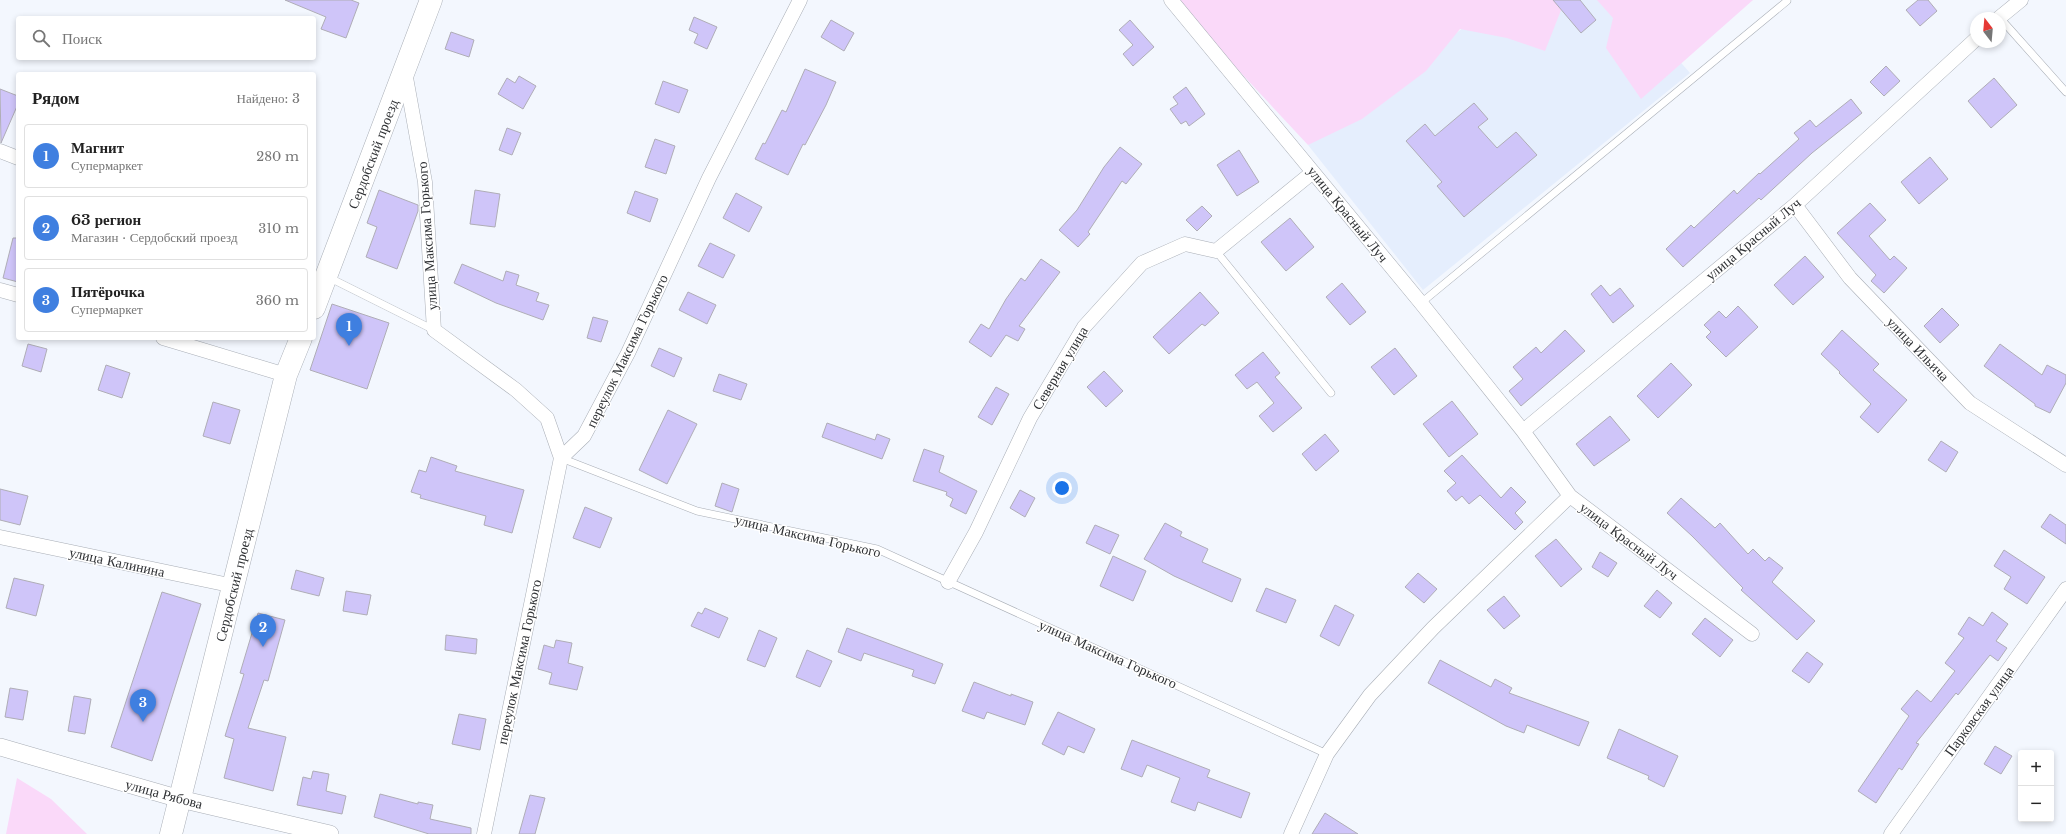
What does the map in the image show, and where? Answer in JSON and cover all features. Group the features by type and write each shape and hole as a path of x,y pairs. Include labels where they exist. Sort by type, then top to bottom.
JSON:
{"main road":[{"name":"Сердобский проезд","path":"316,297 320,274 405,72 431,0"},
{"name":"Сердобский проезд","path":"171,834 286,374 300,340"}],"street":[{"name":"переулок Максима Горького","path":"484,834 561,458 584,436 628,353 709,178 800,0"},
{"name":"улица Красный Луч","path":"1171,0 1421,303 1523,431 1570,496 1752,634"},
{"path":"2003,12 2008,0"},
{"path":"2006,13 2021,0"},
{"name":"улица Красный Луч","path":"1523,431 1795,205 1970,45"},
{"name":"улица Максима Горького","path":"405,72 425,182 434,330 516,390 547,418 561,458"},
{"path":"0,151 16,157"},
{"path":"1216,251 1313,172"},
{"name":"улица Ильича","path":"1795,205 1850,278 1970,403 2066,465"},
{"name":"Северная улица","path":"948,582 976,532 1030,418 1084,327 1142,263 1185,244 1216,251"},
{"path":"0,290 16,294"},
{"path":"170,340 286,374"},
{"path":"1291,834 1327,754 1370,695 1433,628 1570,496"},
{"name":"улица Калинина","path":"0,537 234,586"},
{"name":"Парковская улица","path":"1891,834 2066,589"},
{"name":"улица Рябова","path":"0,747 180,799 330,834"}],"lane":[{"path":"1421,303 1787,1"},
{"path":"2006,25 2066,92"},
{"path":"1216,251 1331,393"},
{"name":"улица Максима Горького","path":"320,274 434,330"},
{"name":"улица Максима Горького","path":"561,458 697,511 877,549 1327,754"}],"shaded area":[{"path":"1173,0 1565,0 1545,51 1507,38 1460,29 1426,71 1362,119 1308,145"},
{"path":"1500,0 1626,0 1690,73 1423,290 1308,145"},
{"path":"1597,0 1753,0 1641,99 1606,48 1613,18"},
{"path":"17,778 51,799 87,834 6,834"}],"building":[{"path":"285,0 351,0 359,3 346,38 321,29 326,17"},
{"path":"1553,0 1580,0 1596,20 1581,33"},
{"path":"1918,0 1928,0 1937,11 1920,26 1906,10"},
{"path":"694,17 717,27 707,49 694,43 698,34 689,30"},
{"path":"831,20 854,33 844,51 821,37"},
{"path":"1130,20 1154,47 1133,66 1123,54 1133,45 1119,30"},
{"path":"451,32 474,40 469,57 445,49"},
{"path":"1886,66 1900,81 1884,96 1870,82"},
{"path":"805,69 836,82 826,105 805,145 803,144 788,175 755,159 763,143 765,144 782,110 786,112"},
{"path":"519,76 536,86 523,109 498,94 507,78 515,83"},
{"path":"1994,78 2017,105 1991,128 1968,101"},
{"path":"663,81 688,90 679,113 655,104"},
{"path":"1186,87 1205,114 1189,126 1186,121 1181,124 1170,109 1178,104 1173,97"},
{"path":"0,89 16,95 16,109 1,143"},
{"path":"1851,99 1862,113 1812,153 1761,200 1759,198 1683,267 1666,249 1691,225 1694,228 1734,190 1737,194 1759,173 1760,174 1799,139 1794,133 1810,120 1816,127"},
{"path":"1474,103 1488,119 1478,127 1497,148 1516,132 1537,155 1464,217 1437,186 1442,182 1406,141 1425,124 1435,136"},
{"path":"507,128 521,133 512,155 499,150"},
{"path":"655,139 675,146 666,174 645,167"},
{"path":"1120,147 1142,164 1126,184 1122,181 1088,232 1090,234 1078,247 1059,230 1077,210 1104,167"},
{"path":"1239,150 1259,182 1237,196 1217,165"},
{"path":"1930,157 1948,179 1919,204 1901,182"},
{"path":"379,190 418,205 418,211 397,269 366,257 377,227 367,223"},
{"path":"475,190 500,194 495,227 470,224"},
{"path":"635,191 658,199 650,222 627,213"},
{"path":"736,193 762,207 749,232 723,218"},
{"path":"1870,203 1886,220 1869,236 1890,260 1894,256 1907,268 1884,293 1871,281 1876,275 1837,233"},
{"path":"1202,206 1212,216 1197,231 1186,220"},
{"path":"1290,218 1314,247 1286,271 1261,242"},
{"path":"13,238 16,238 16,281 3,278"},
{"path":"710,243 735,255 723,278 698,266"},
{"path":"1805,256 1824,277 1793,305 1774,285"},
{"path":"1041,259 1060,272 1019,326 1025,329 1018,341 1006,335 991,357 969,342 981,324 989,329 1006,299 1021,278 1025,281"},
{"path":"462,264 503,281 506,271 519,275 516,285 539,293 536,301 549,305 543,320 496,303 454,283"},
{"path":"1342,283 1366,312 1350,325 1326,297"},
{"path":"1601,285 1610,296 1620,288 1634,306 1613,323 1591,294"},
{"path":"688,292 716,305 707,324 679,310"},
{"path":"1200,292 1219,313 1205,326 1202,324 1169,354 1153,337"},
{"path":"332,304 389,323 367,389 310,370"},
{"path":"1738,306 1758,327 1726,357 1706,337 1711,332 1704,325 1719,311 1726,318"},
{"path":"1942,308 1959,325 1940,343 1924,326"},
{"path":"593,317 608,321 601,342 587,338"},
{"path":"1565,330 1585,351 1521,406 1509,391 1523,379 1513,367 1536,347 1541,353"},
{"path":"1842,330 1879,364 1873,370 1907,400 1878,433 1860,417 1871,404 1821,354"},
{"path":"28,344 47,349 41,372 22,366"},
{"path":"2000,344 2042,375 2047,365 2066,375 2066,383 2050,413 2035,406 2035,404 1984,366"},
{"path":"659,348 682,358 674,377 651,366"},
{"path":"1395,348 1417,376 1394,395 1371,367"},
{"path":"1263,352 1280,373 1275,377 1302,408 1273,432 1259,416 1274,403 1257,382 1247,389 1235,375"},
{"path":"1671,363 1692,385 1658,418 1637,396"},
{"path":"106,365 130,373 122,398 98,390"},
{"path":"1104,371 1123,391 1106,407 1087,387"},
{"path":"719,374 747,384 741,400 713,391"},
{"path":"996,387 1009,394 992,425 978,417"},
{"path":"1452,401 1478,434 1449,457 1423,424"},
{"path":"213,402 240,410 230,444 203,436"},
{"path":"668,410 697,424 667,484 639,470"},
{"path":"1610,416 1630,440 1594,466 1576,444"},
{"path":"827,423 875,440 877,434 890,439 882,459 822,437"},
{"path":"1325,434 1339,451 1316,471 1302,454"},
{"path":"1941,441 1958,452 1946,472 1928,460"},
{"path":"924,449 944,456 939,472 977,491 966,514 950,506 953,499 946,495 947,492 913,481"},
{"path":"1462,455 1501,498 1511,487 1526,502 1515,513 1523,522 1515,530 1480,495 1469,504 1462,496 1456,501 1447,491 1456,483 1444,471"},
{"path":"431,457 457,466 455,471 524,490 512,533 484,525 486,516 420,498 421,495 411,492 419,470 426,472"},
{"path":"722,483 739,489 732,512 715,506"},
{"path":"0,489 28,496 20,525 0,520"},
{"path":"1020,490 1035,498 1025,517 1010,508"},
{"path":"1681,498 1715,528 1720,523 1748,554 1753,549 1765,561 1769,557 1783,568 1772,582 1815,621 1797,640 1741,590 1743,588 1667,513"},
{"path":"585,507 612,518 600,548 573,538"},
{"path":"2050,514 2066,525 2066,544 2041,527"},
{"path":"1165,523 1182,532 1180,536 1208,549 1202,562 1241,579 1232,602 1174,576 1144,559"},
{"path":"1095,525 1119,535 1110,554 1086,543"},
{"path":"1556,539 1582,569 1561,587 1535,556"},
{"path":"2004,550 2045,577 2027,604 2004,589 2011,577 1994,566"},
{"path":"1600,552 1617,563 1608,577 1592,567"},
{"path":"1113,556 1146,571 1133,601 1100,586"},
{"path":"296,570 324,578 319,596 291,589"},
{"path":"1418,573 1437,589 1424,603 1405,587"},
{"path":"14,578 44,585 36,616 6,608"},
{"path":"1266,588 1296,600 1286,623 1256,611"},
{"path":"1657,590 1672,603 1660,618 1644,606"},
{"path":"346,591 371,595 367,615 343,611"},
{"path":"162,592 201,604 152,761 111,747"},
{"path":"1504,596 1520,616 1504,629 1487,610"},
{"path":"1335,605 1354,615 1339,646 1320,636"},
{"path":"705,608 728,618 719,638 691,626 698,612 702,614"},
{"path":"1992,612 2008,624 1996,641 2007,648 1998,661 1990,655 1958,695 1956,693 1916,743 1919,744 1902,770 1899,768 1876,803 1858,791 1909,716 1901,709 1917,690 1931,702 1955,671 1945,663 1964,638 1958,634 1969,617 1983,626"},
{"path":"258,613 285,620 268,681 264,680 248,728 286,737 273,791 224,778 234,739 225,736 244,674 240,673"},
{"path":"1705,618 1733,640 1720,657 1692,634"},
{"path":"847,628 943,664 935,684 912,676 914,670 864,653 861,661 838,652"},
{"path":"759,630 777,638 765,667 747,660"},
{"path":"446,635 477,639 476,654 445,650"},
{"path":"556,640 572,643 568,663 583,667 577,690 549,684 552,673 538,669 544,645 554,648"},
{"path":"807,650 832,661 820,687 796,677"},
{"path":"1807,652 1823,664 1809,683 1792,671"},
{"path":"1440,660 1491,687 1495,679 1512,688 1509,693 1589,722 1579,746 1527,725 1524,733 1506,726 1428,683"},
{"path":"974,682 1011,696 1011,694 1033,702 1025,725 987,712 984,719 962,711"},
{"path":"10,688 28,691 23,720 5,717"},
{"path":"74,696 91,699 85,734 68,731"},
{"path":"1058,712 1095,729 1084,753 1068,746 1064,755 1042,744"},
{"path":"459,714 486,719 480,750 452,744"},
{"path":"1619,729 1678,756 1664,787 1648,779 1649,776 1607,758"},
{"path":"1132,740 1210,770 1207,777 1250,793 1241,818 1198,802 1195,811 1171,802 1180,778 1147,765 1142,777 1121,769"},
{"path":"1995,746 2012,756 2001,774 1984,764"},
{"path":"313,771 329,774 326,791 346,796 342,814 297,805 303,777 311,779"},
{"path":"380,794 418,804 418,802 433,805 430,819 471,828 471,834 429,834 374,817"},
{"path":"530,795 545,798 535,834 519,834"},
{"path":"1325,813 1358,834 1312,834"}],"place":[{"name":"Магнит","path":"349,346"},
{"name":"63 регион","path":"263,647"},
{"name":"Пятёрочка","path":"143,722"}]}
